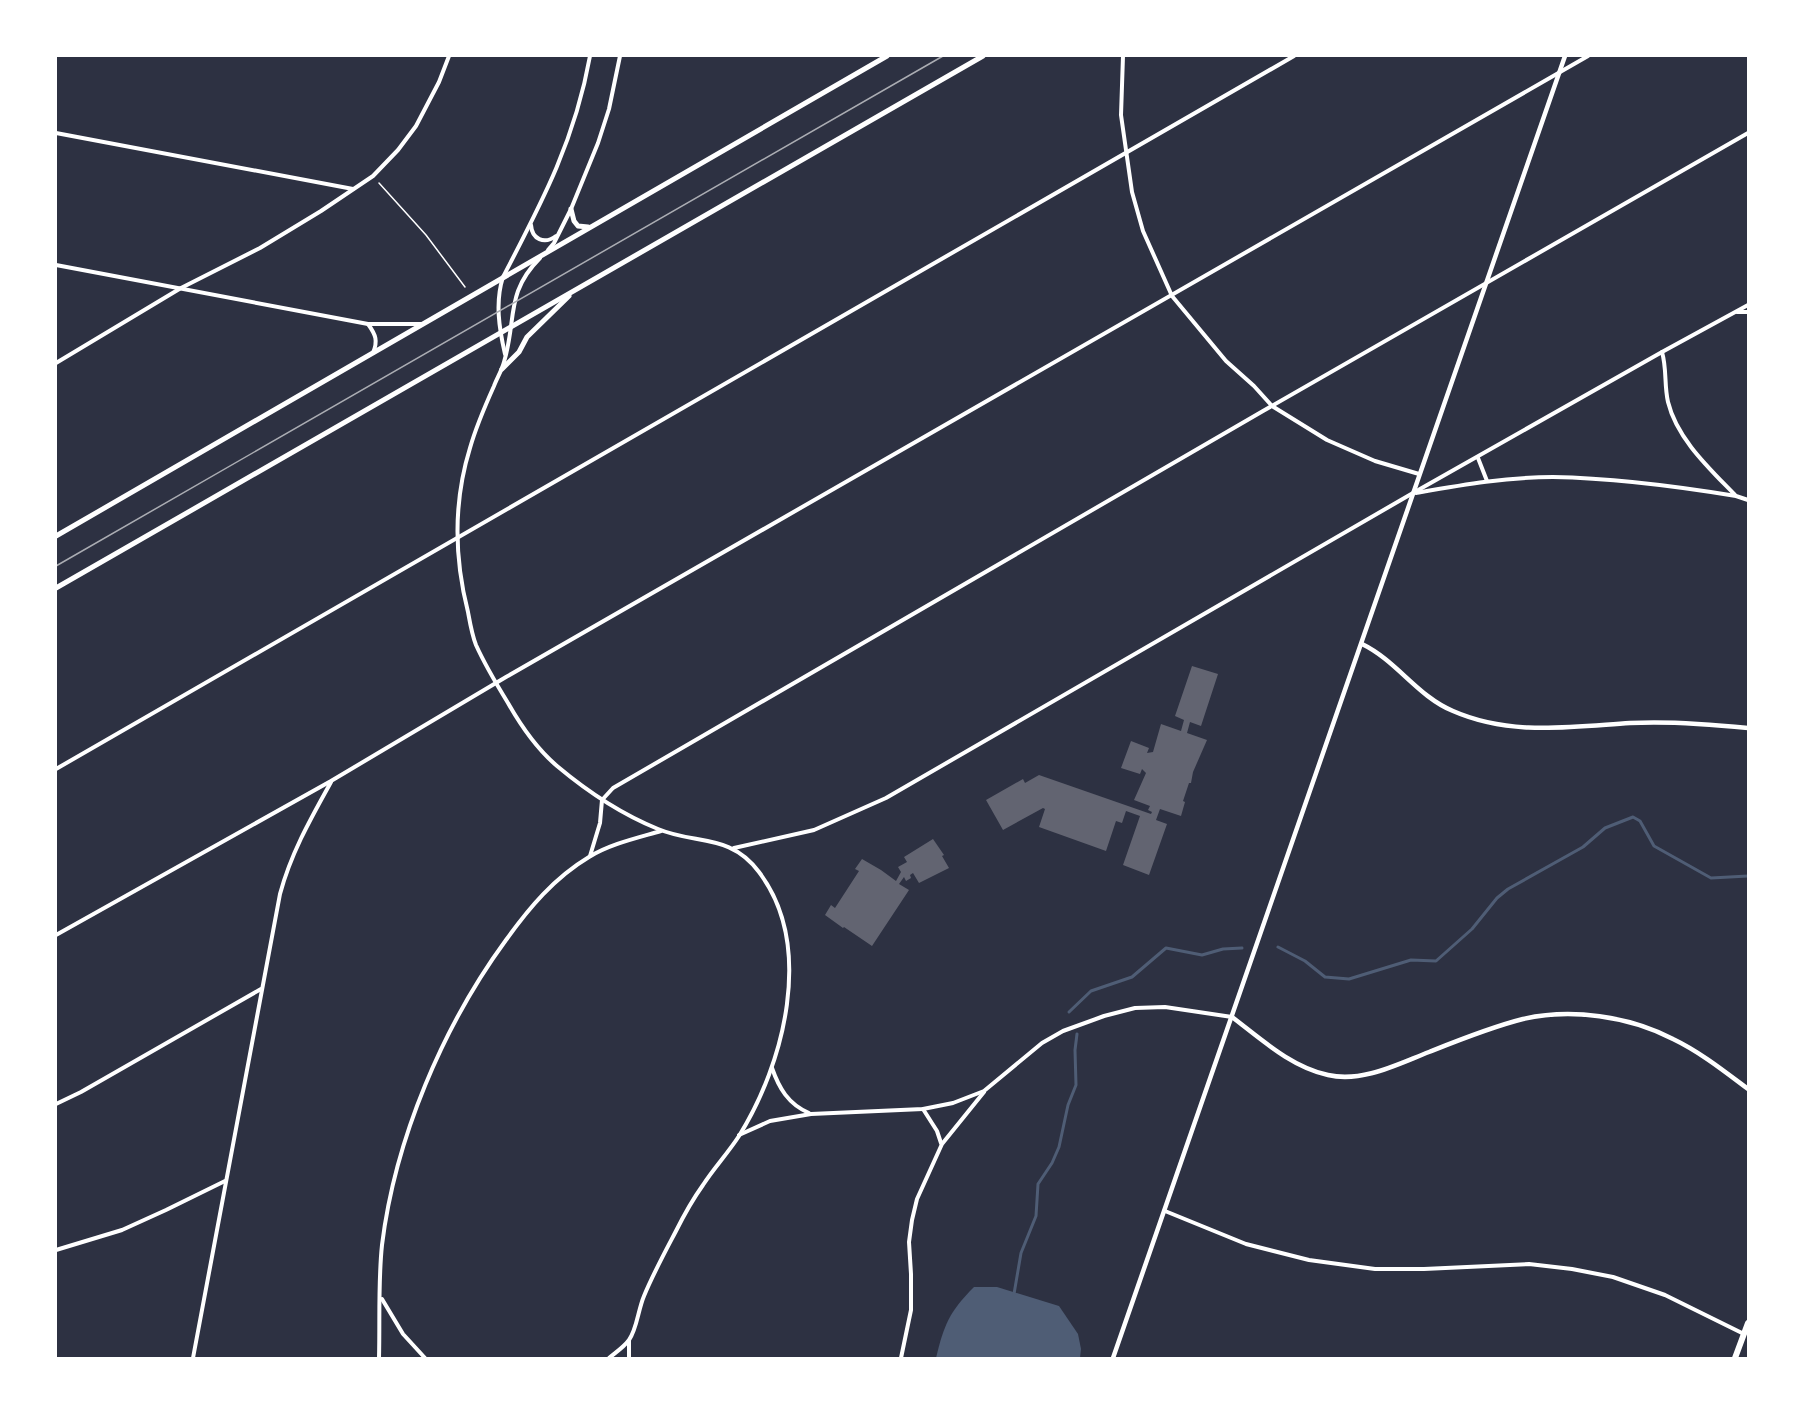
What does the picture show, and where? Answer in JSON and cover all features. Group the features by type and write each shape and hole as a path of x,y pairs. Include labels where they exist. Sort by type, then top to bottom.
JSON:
{"main road":[{"path":"56,536 887,56"},
{"path":"56,588 983,56"},
{"path":"571,209 578,226 590,227"},
{"path":"502,369 519,352 528,338 574,291"},
{"path":"1735,1359 1749,1323"}],"street":[{"path":"56,363 181,288 260,248 373,176 398,150 416,126 439,82 449,56"},
{"path":"506,358 501,333 499,299 503,277 557,168 575,122 590,56"},
{"path":"620,56 602,132 571,209 559,234 531,267 520,282 515,294 506,358 470,448 460,498 456,538 460,582 475,643 495,683 522,728 554,764 620,811 662,831 704,839 733,848 758,871 767,884 781,917 786,938 790,972 787,1005 771,1067 739,1136 703,1185 679,1226 643,1299 629,1340 628,1359"},
{"path":"1123,56 1121,115 1132,192 1143,231 1172,296 1226,362 1254,386 1272,406 1327,440 1375,461 1419,474"},
{"path":"56,769 1294,56"},
{"path":"1113,1359 1565,56"},
{"path":"56,935 331,781 495,683 1588,56"},
{"path":"56,133 354,189"},
{"path":"590,856 600,823 602,800 613,788 1485,283 1749,133"},
{"path":"531,224 531,233 543,241 559,234"},
{"path":"56,265 368,324 425,324"},
{"path":"733,848 814,830 886,798 1413,493 1749,305"},
{"path":"1737,312 1749,312"},
{"path":"368,324 375,333 373,353"},
{"path":"1662,352 1666,366 1668,403 1678,426 1708,467 1736,496"},
{"path":"1478,458 1487,481"},
{"path":"1413,493 1487,481 1551,477 1653,483 1749,500"},
{"path":"1362,644 1384,657 1437,704 1493,724 1528,728 1678,723 1749,728"},
{"path":"194,1359 225,1180 288,866 306,826 331,781"},
{"path":"379,1359 382,1244 395,1183 408,1135 438,1056 463,1006 493,958 525,914 563,875 590,856 662,831"},
{"path":"56,1104 262,989"},
{"path":"901,1359 910,1310 909,1242 912,1220 917,1198 942,1144 984,1091 1042,1043 1076,1025 1104,1016 1135,1008 1165,1007 1232,1017 1292,1060 1328,1075 1345,1077 1364,1075 1400,1064 1494,1028 1525,1019 1559,1015 1592,1016 1635,1024 1671,1038 1707,1058 1749,1089"},
{"path":"771,1067 785,1095 798,1109 811,1114"},
{"path":"739,1136 770,1121 811,1114 923,1109 984,1091"},
{"path":"923,1109 937,1131 942,1144"},
{"path":"56,1250 122,1230 225,1180"},
{"path":"1165,1211 1246,1244 1309,1260 1375,1269 1529,1264 1613,1277 1665,1295 1744,1334"},
{"path":"381,1298 403,1334 425,1359"},
{"path":"609,1359 629,1340"}],"path":[{"path":"379,183 426,235 465,287"}],"water":[{"path":"974,1287 997,1287 1059,1306 1078,1334 1080,1358 936,1358 949,1320"}],"building":[{"path":"1192,666 1218,674 1201,726 1190,722 1187,733 1207,740 1193,772 1191,783 1189,783 1181,816 1160,809 1156,820 1167,824 1149,875 1123,865 1140,816 1126,811 1122,823 1116,821 1106,851 1039,827 1045,809 1043,808 1003,830 986,800 1023,779 1025,783 1039,775 1151,814 1152,812 1148,810 1150,806 1134,800 1146,773 1142,769 1140,774 1121,768 1131,741 1149,748 1147,753 1153,752 1161,724 1181,731 1184,720 1175,716"},
{"path":"933,839 944,855 942,856 949,868 919,883 913,873 906,881 904,877 899,884 909,890 872,946 825,915 831,905 835,908 859,871 855,869 862,859 896,881 901,872 898,867 907,862 904,857"}],"waterway":[{"path":"1278,947 1305,961 1325,977 1349,979 1411,960 1436,961 1472,929 1497,898 1508,889 1583,847 1605,828 1633,817 1640,821 1654,846 1711,878 1748,876"},
{"path":"1069,1012 1091,991 1132,977 1166,948 1202,955 1223,949 1242,948"},
{"path":"1014,1294 1021,1253 1036,1216 1038,1184 1052,1163 1059,1147 1068,1105 1076,1085 1077,1034"}],"tram line":[{"path":"56,566 943,56"}]}
